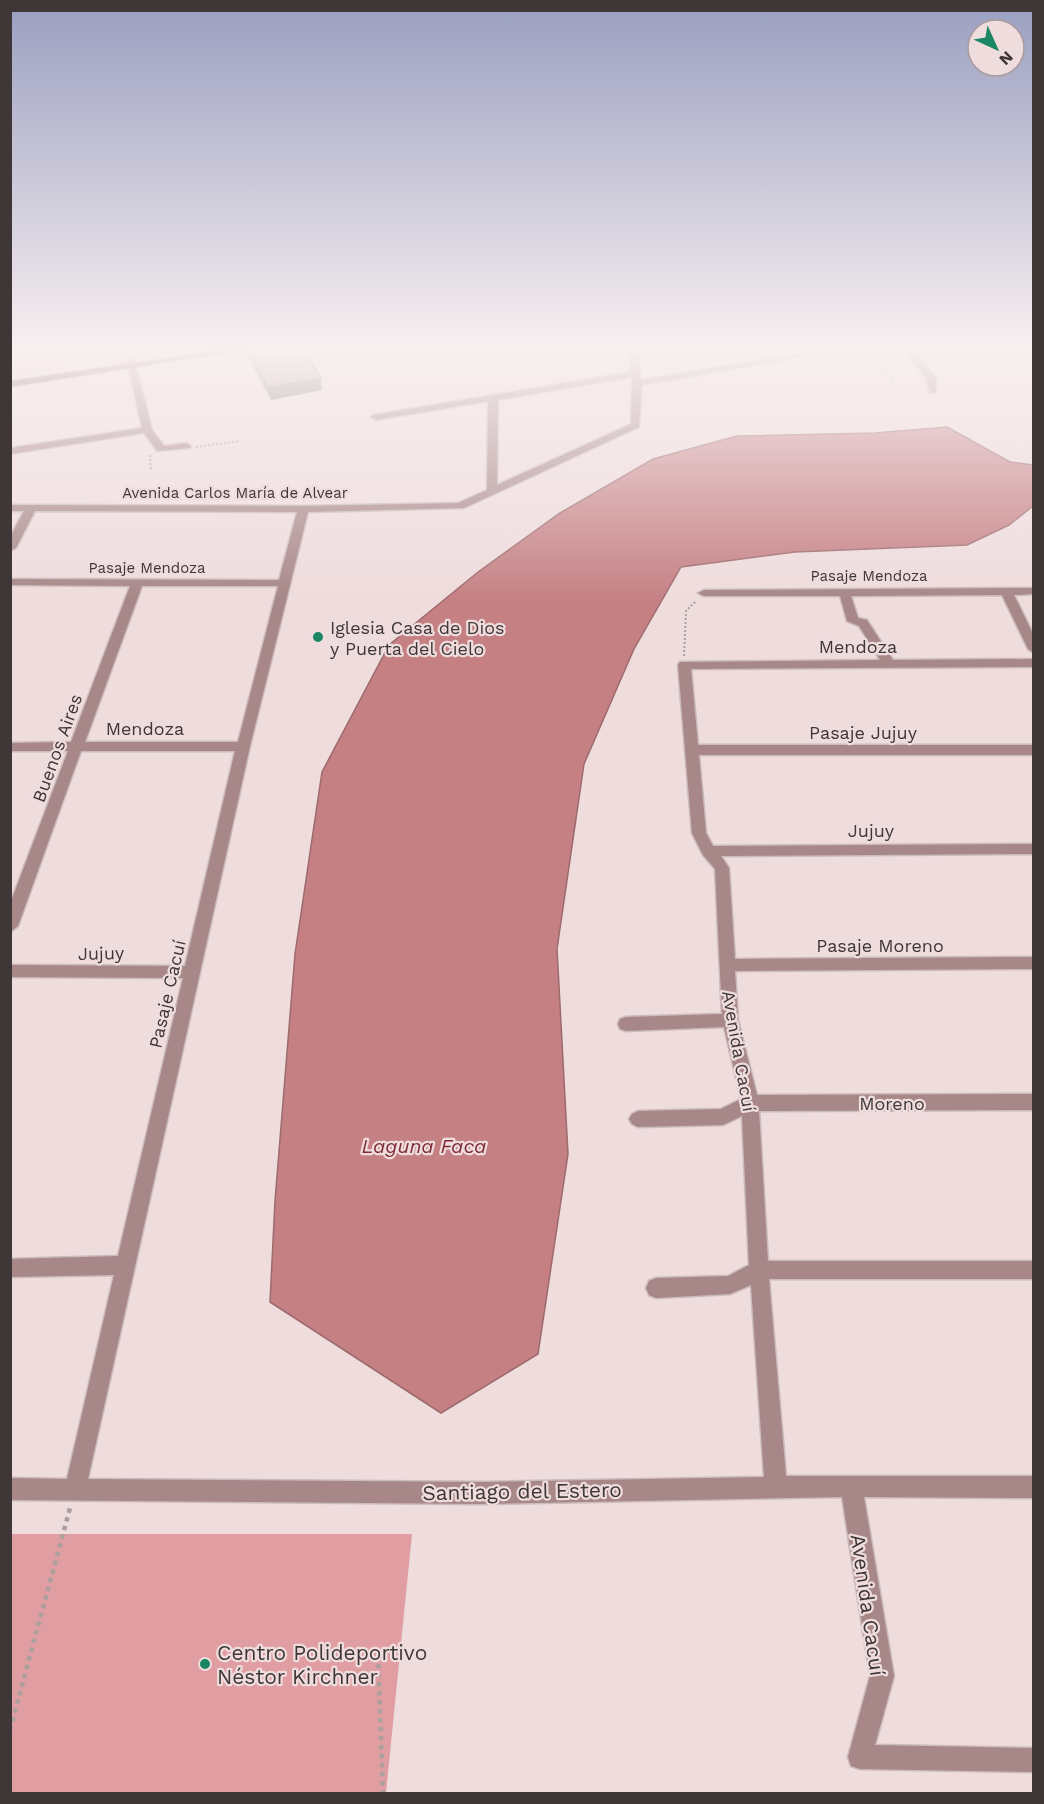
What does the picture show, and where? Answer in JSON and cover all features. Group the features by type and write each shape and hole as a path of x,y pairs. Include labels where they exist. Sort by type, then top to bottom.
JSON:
{"street":[{"path":"10,451 127,432"},
{"path":"149,432 161,449 186,446"},
{"path":"493,432 492,493 621,432"},
{"name":"Avenida Carlos María de Alvear","path":"10,508 303,509 460,506 492,493"},
{"path":"10,548 31,508"},
{"name":"Pasaje Cacuí","path":"75,1489 243,746 303,509"},
{"name":"Pasaje Mendoza","path":"10,582 283,583"},
{"name":"Buenos Aires","path":"10,926 137,583"},
{"path":"844,591 853,621 863,623 889,664"},
{"path":"1006,591 1034,649"},
{"name":"Pasaje Mendoza","path":"704,593 1034,591"},
{"name":"Mendoza","path":"684,665 1034,663"},
{"name":"Avenida Cacuí","path":"684,665 699,833 708,851 722,868 730,1020 750,1103 759,1270 776,1487"},
{"name":"Mendoza","path":"10,747 243,746"},
{"name":"Pasaje Jujuy","path":"693,750 1034,750"},
{"name":"Jujuy","path":"708,851 1034,849"},
{"name":"Pasaje Moreno","path":"726,965 1034,963"},
{"name":"Jujuy","path":"10,971 192,972"},
{"path":"626,1024 730,1020"},
{"name":"Moreno","path":"750,1103 1034,1102"},
{"path":"638,1119 723,1117 750,1103"},
{"path":"10,1268 124,1265"},
{"path":"656,1288 730,1285 759,1270 1034,1270"},
{"name":"Avenida Cacuí","path":"851,1486 882,1676 860,1757 1034,1760"},
{"name":"Santiago del Estero","path":"10,1489 484,1493 851,1486 1034,1487"}],"path":[{"path":"186,446 191,448 240,441"},
{"path":"684,665 686,611 704,593"},
{"path":"10,1730 75,1489"},
{"path":"378,1655 383,1794"}],"shaded area":[{"name":"Centro Polideportivo Néstor Kirchner","path":"11,1534 412,1534 386,1793 11,1793"}],"water":[{"name":"Laguna Faca","path":"956,432 1010,462 1033,465 1033,506 1009,525 967,545 795,552 681,567 634,649 584,764 557,949 568,1154 538,1354 441,1413 270,1302 275,1201 295,954 322,772 389,645 478,572 560,513 653,459 737,436"}],"place":[{"name":"Iglesia Casa de Dios y Puerta del Cielo","path":"318,637"},
{"name":"Centro Polideportivo Néstor Kirchner","path":"205,1664"}]}
